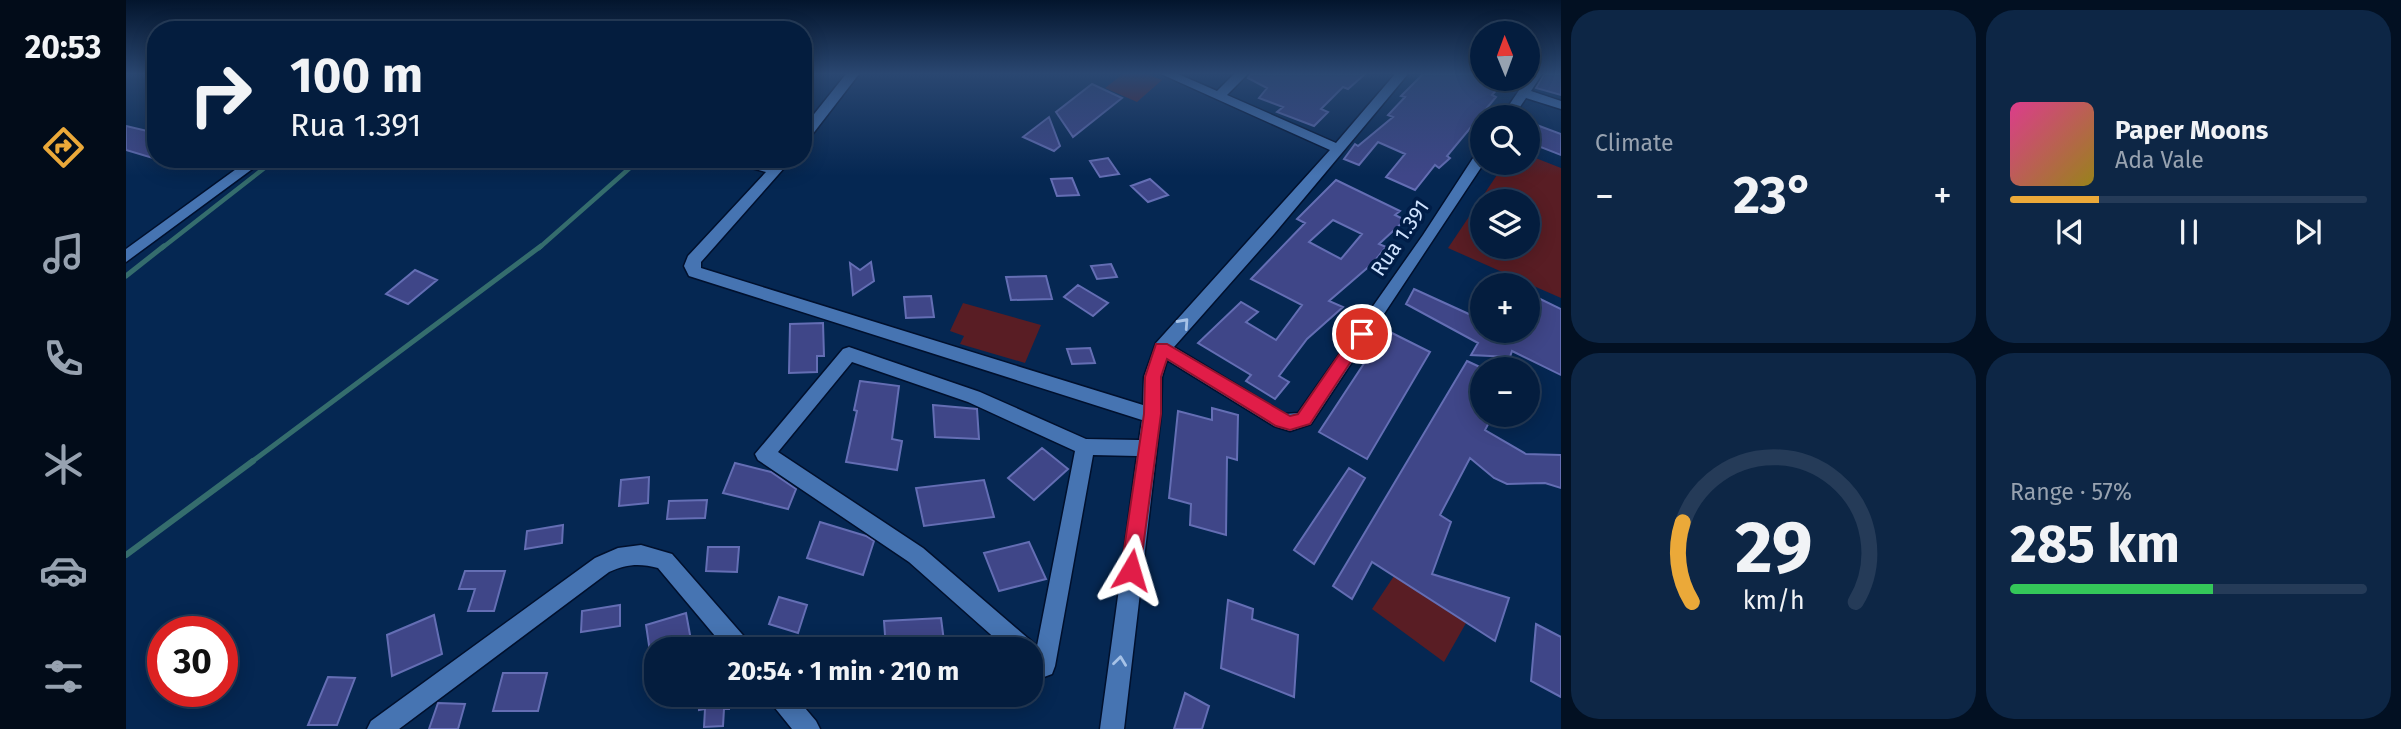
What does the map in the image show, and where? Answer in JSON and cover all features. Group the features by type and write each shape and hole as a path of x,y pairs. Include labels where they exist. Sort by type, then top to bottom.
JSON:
{"street":[{"path":"812,126 826,108"},
{"path":"1246,108 1339,149"},
{"path":"1112,729 1152,414 1153,377 1162,348 1373,108"},
{"path":"126,257 247,168"},
{"path":"777,168 694,261 692,267 695,272 920,345 1123,408 1152,414"},
{"name":"Rua 1.391","path":"1162,348 1282,421 1290,423 1304,419 1470,174"},
{"path":"1010,637 916,555 765,454 849,354 975,397 1085,447 1147,449"},
{"path":"1043,665 1085,447"},
{"path":"379,729 602,565 620,556 644,554 665,561 730,637"},
{"path":"789,707 808,729"}],"shaded area":[{"path":"1540,160 1561,168 1561,298 1540,289 1540,273 1504,273 1473,259 1540,259 1540,189 1488,189 1497,175 1540,175"},
{"path":"1470,215 1470,258 1448,248"},
{"path":"963,303 1041,325 1025,363 960,344 964,336 950,331"},
{"path":"1394,576 1466,623 1444,662 1372,609"}],"building":[{"path":"1061,108 1109,108 1073,137 1056,112"},
{"path":"1282,108 1322,108 1328,112 1314,126 1277,112"},
{"path":"1395,108 1470,108 1470,128 1447,156 1450,158 1439,168 1435,165 1415,190 1386,177 1405,154 1378,142 1359,165 1344,159 1355,144 1358,146 1393,117 1388,115"},
{"path":"1049,117 1060,146 1054,151 1023,137"},
{"path":"126,126 147,131 147,156 126,150"},
{"path":"1540,126 1561,134 1561,155 1540,147"},
{"path":"1108,158 1119,174 1100,177 1090,161"},
{"path":"1072,178 1079,195 1057,196 1051,179"},
{"path":"1150,179 1168,195 1148,202 1131,186"},
{"path":"1336,180 1400,211 1395,215 1405,220 1379,244 1386,247 1373,263 1329,301 1343,307 1307,339 1279,376 1289,382 1275,399 1246,381 1251,375 1198,343 1241,302 1258,312 1246,322 1276,340 1302,305 1251,279 1305,223 1297,219","holes":["1333,220 1362,234 1341,259 1309,242"]},
{"path":"871,262 874,281 853,295 850,263 860,270"},
{"path":"1111,264 1117,277 1097,279 1091,266"},
{"path":"415,270 437,280 408,304 386,294"},
{"path":"1046,276 1052,299 1011,300 1006,277"},
{"path":"1078,285 1108,303 1093,316 1064,297"},
{"path":"1414,289 1470,315 1470,339 1406,304"},
{"path":"931,296 934,317 906,318 904,297"},
{"path":"1540,299 1561,309 1561,375 1540,365 1540,357 1524,357 1512,351 1510,357 1471,355 1478,343 1540,343"},
{"path":"823,323 824,356 817,356 817,372 789,373 790,324"},
{"path":"1386,330 1430,352 1367,459 1319,432"},
{"path":"1090,348 1095,363 1072,364 1067,349"},
{"path":"1467,361 1470,362 1470,427 1487,427 1485,430 1526,454 1561,455 1561,488 1545,483 1507,484 1494,478 1470,458 1440,515 1451,522 1432,574 1509,598 1495,641 1372,562 1352,599 1333,586"},
{"path":"860,381 899,386 892,439 902,441 897,470 846,462 857,411 854,410"},
{"path":"933,405 977,409 979,439 935,437"},
{"path":"1212,408 1238,415 1237,460 1227,457 1226,535 1190,525 1191,504 1169,498 1178,411 1212,420"},
{"path":"1042,448 1068,469 1034,500 1008,478"},
{"path":"735,463 771,472 796,489 788,509 723,493"},
{"path":"1349,468 1365,478 1314,564 1294,550"},
{"path":"649,477 648,503 619,506 621,480"},
{"path":"984,480 994,517 924,526 916,488"},
{"path":"707,500 705,518 667,519 669,501"},
{"path":"820,522 874,541 863,575 807,558"},
{"path":"563,525 562,543 525,549 527,531"},
{"path":"1029,542 1046,579 999,591 984,553"},
{"path":"708,547 739,547 737,572 706,571"},
{"path":"465,571 505,571 494,611 468,611 475,589 459,589"},
{"path":"779,597 807,605 798,633 769,624"},
{"path":"1228,600 1253,609 1252,619 1298,635 1294,697 1221,668"},
{"path":"620,605 620,626 581,632 582,611"},
{"path":"686,613 690,637 648,637 646,625"},
{"path":"434,615 442,654 392,676 387,635"},
{"path":"941,618 943,637 885,637 884,621"},
{"path":"1536,624 1561,637 1561,697 1531,681"},
{"path":"503,673 547,673 538,711 493,711"},
{"path":"328,677 355,678 337,725 308,725"},
{"path":"1185,693 1209,706 1202,729 1174,729"},
{"path":"438,703 465,704 458,729 429,729"},
{"path":"699,707 729,707 724,709 723,726 704,727 705,709 699,710"}],"waterway":[{"path":"162,248 264,168"},
{"path":"539,248 630,168"},
{"path":"126,276 164,246"},
{"path":"250,463 541,246"},
{"path":"126,555 253,461"}],"route":[{"path":"1131,570 1152,414 1153,377 1162,348 1282,421 1290,423 1304,419 1362,334"}]}
